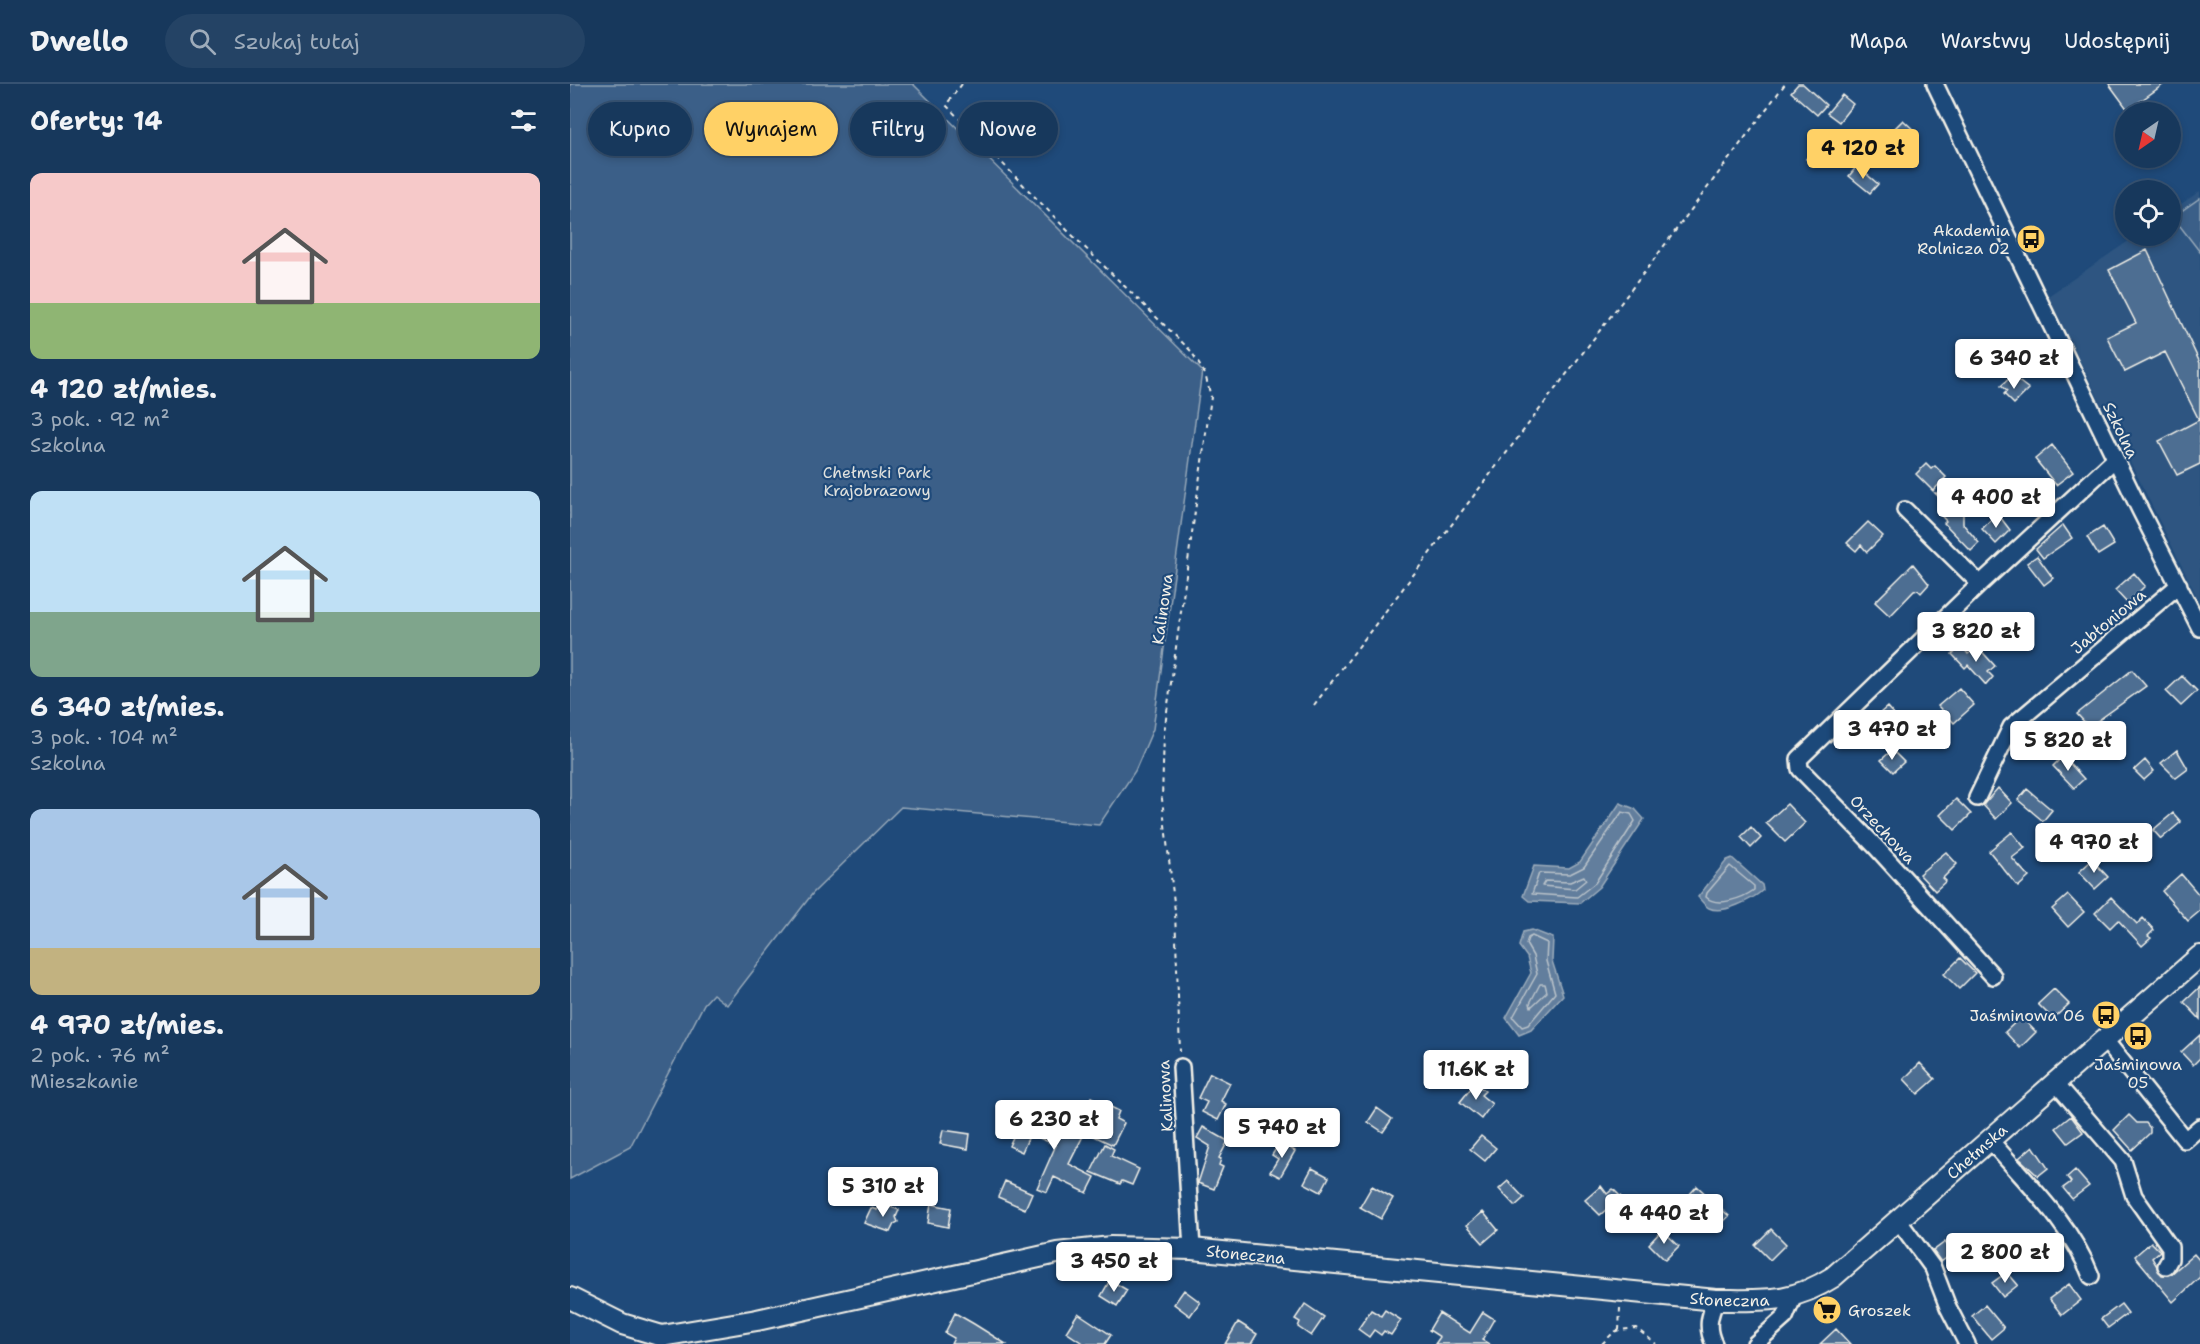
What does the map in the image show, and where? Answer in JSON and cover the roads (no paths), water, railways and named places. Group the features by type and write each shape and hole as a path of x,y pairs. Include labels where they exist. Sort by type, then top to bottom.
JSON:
{"main road":[{"name":"Chełmska","path":"1792,1298 1813,1290 1833,1277 2200,956"},
{"name":"Słoneczna","path":"570,1299 622,1324 662,1336 745,1322 1058,1253 1111,1247 1192,1249 1716,1300 1792,1298"}],"street":[{"name":"Szkolna","path":"1935,84 2115,459 2200,628"},
{"name":"Orzechowa","path":"1993,976 1875,846 1800,769 1798,759 1980,584 2115,459"},
{"path":"1905,510 1980,584"},
{"name":"Jabłoniowa","path":"1977,798 2011,727 2179,585"},
{"path":"2104,1039 2184,1140 2200,1127"},
{"name":"Kalinowa","path":"1180,1067 1192,1249"},
{"path":"2055,1082 2123,1161 2134,1196 2161,1231 2170,1247 2170,1259 2166,1266"},
{"path":"1989,1140 2070,1237 2084,1257 2091,1276"},
{"path":"1898,1220 1925,1253 1966,1344"},
{"path":"1755,1344 1785,1317 1792,1298"},
{"path":"1714,1344 1710,1336 1708,1316 1716,1300"}],"water":[{"path":"1620,803 1635,809 1644,819 1599,887 1580,903 1529,901 1523,896 1534,866 1569,868 1580,862"},
{"path":"1732,858 1762,885 1763,890 1730,908 1715,910 1709,908 1698,897 1727,860"},
{"path":"1532,930 1553,938 1552,961 1563,995 1531,1030 1519,1035 1506,1018 1531,973 1527,957 1519,946 1523,932"}],"place":[{"name":"Akademia Rolnicza 02","path":"2031,239"},
{"name":"Jaśminowa 06","path":"2106,1015"},
{"name":"Jaśminowa 05","path":"2138,1036"},
{"name":"Groszek","path":"1827,1310"}],"park label":[{"name":"Chełmski Park Krajobrazowy","path":"877,481"}]}
